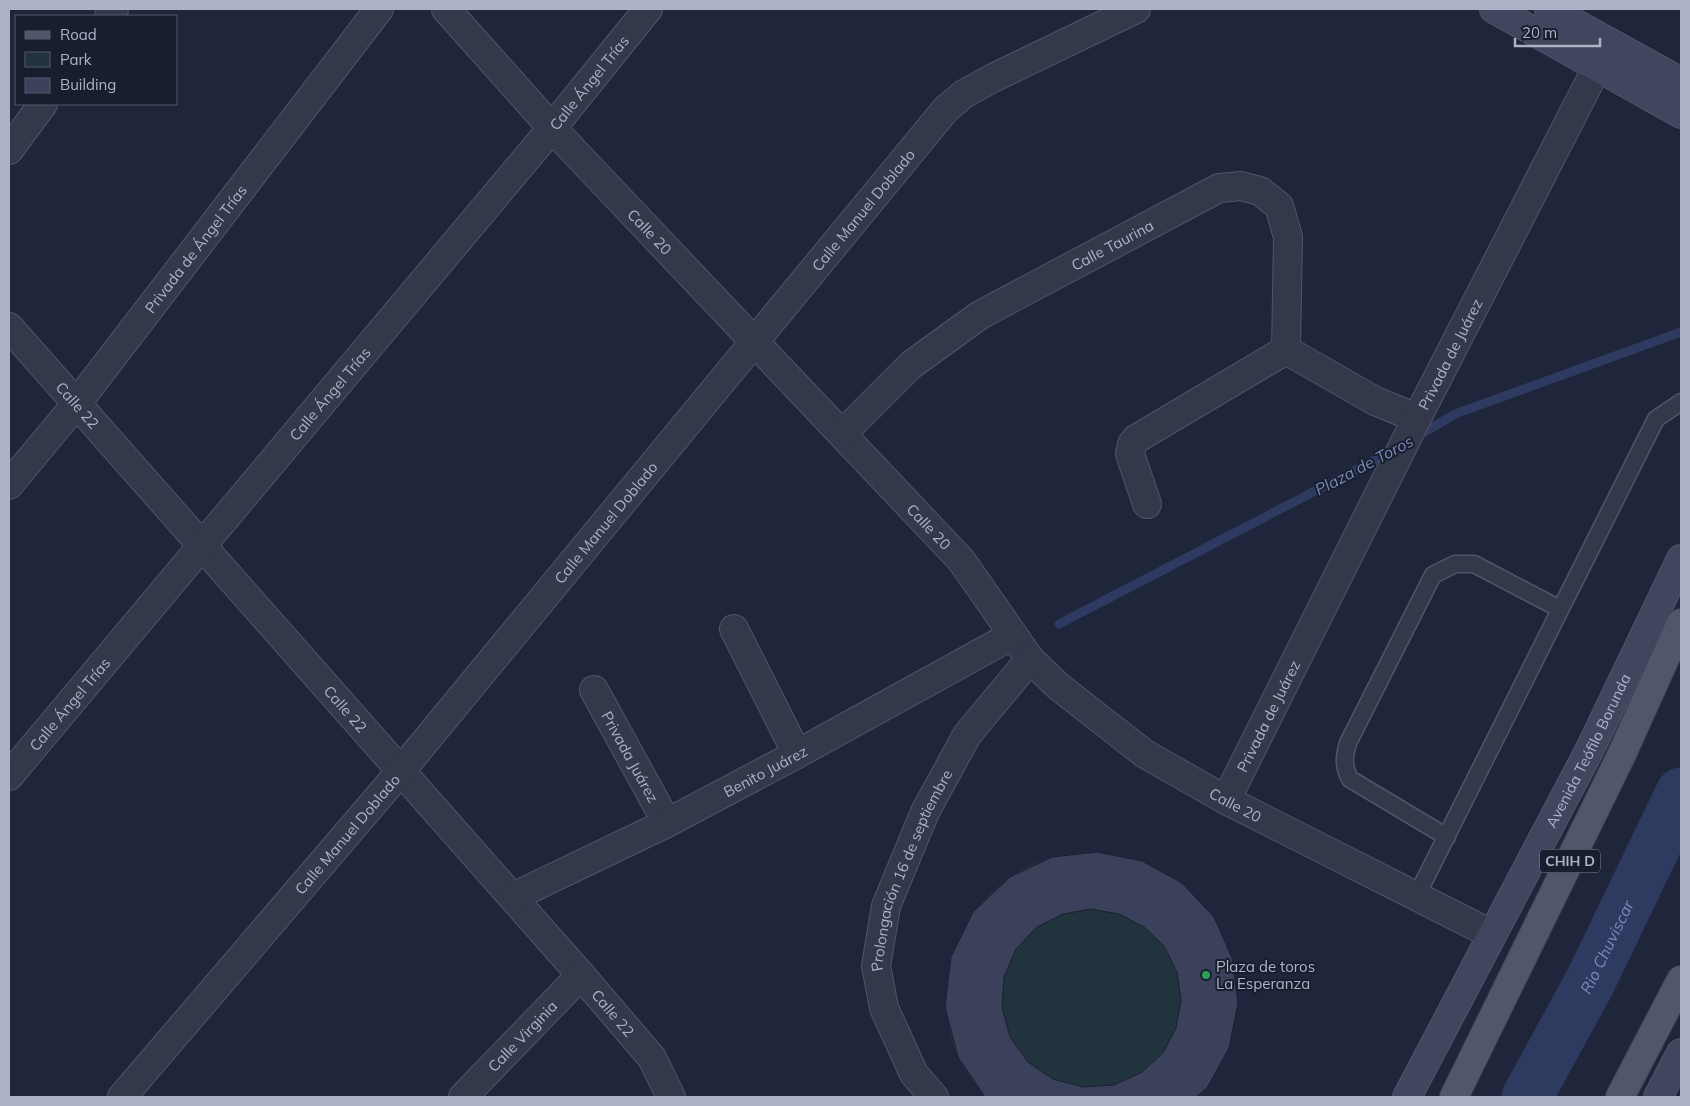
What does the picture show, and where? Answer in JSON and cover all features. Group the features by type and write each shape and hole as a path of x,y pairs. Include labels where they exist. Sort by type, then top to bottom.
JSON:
{"main road":[{"path":"1494,9 1524,25 1681,82"},
{"path":"1548,9 1681,114"},
{"name":"Avenida Teófilo Borunda","path":"1407,1097 1491,934 1589,751 1681,560"},
{"name":"Avenida Teófilo Borunda","path":"1454,1097 1616,764 1681,623"},
{"path":"1620,1097 1681,980"},
{"path":"1658,1097 1679,1062"}],"street":[{"name":"Privada de Ángel Trías","path":"9,485 77,403 379,9"},
{"name":"Calle 20","path":"446,9 552,128 753,341 843,433 961,560 1030,659 1058,686 1138,748 1226,800 1491,934"},
{"name":"Calle Ángel Trías","path":"9,776 552,128 648,9"},
{"name":"Calle Manuel Doblado","path":"122,1097 400,772 946,109 964,94 991,79 1136,9"},
{"path":"1524,25 1548,9"},
{"name":"Privada de Juárez","path":"1226,800 1417,418 1604,54"},
{"path":"9,150 42,105"},
{"name":"Calle Taurina","path":"843,433 911,365 980,315 1219,188 1241,186 1260,191 1278,206 1288,237 1286,350"},
{"name":"Calle 22","path":"9,327 77,403 200,547 581,975 652,1058 671,1097"},
{"path":"1147,504 1130,454 1132,444 1136,439 1286,350 1375,401 1417,418"},
{"path":"734,630 797,754"},
{"name":"Benito Juárez","path":"513,897 667,823 1013,635"},
{"name":"Prolongación 16 de septiembre","path":"934,1097 914,1074 884,1008 876,966 886,906 925,812 967,734 1030,659"},
{"name":"Privada Juárez","path":"594,690 667,823"},
{"name":"Calle Virginia","path":"463,1097 581,975"}],"lane":[{"path":"1417,895 1656,418 1681,402"},
{"path":"1447,837 1350,780 1345,769 1344,759 1348,743 1433,575 1456,564 1474,564 1560,609"}],"green space":[{"path":"1097,852 1142,861 1182,883 1214,917 1232,958 1238,1003 1229,1048 1207,1088 1196,1097 985,1097 966,1072 957,1056 948,1025 947,995 951,964 961,936 977,909 997,887 1022,869 1052,857"}],"building":[{"name":"Plaza de toros La Esperanza","path":"1097,852 1142,861 1182,883 1214,917 1232,958 1238,1003 1229,1048 1207,1088 1196,1097 985,1097 958,1057 945,1007 951,957 973,912 1010,877 1052,857","holes":["1091,909 1119,914 1144,927 1164,946 1177,972 1181,1000 1176,1028 1163,1053 1142,1072 1114,1085 1083,1087 1053,1079 1028,1062 1010,1037 1002,1007 1004,977 1016,949 1037,927 1063,914"]}],"waterway":[{"name":"Plaza de Toros","path":"1416,437 1455,414 1681,332"},
{"name":"Plaza de Toros","path":"1059,624 1392,451"},
{"name":"Rio Chuviscar","path":"1527,1097 1590,982 1681,793"}],"place":[{"name":"Plaza de toros La Esperanza","path":"1206,975"}]}
